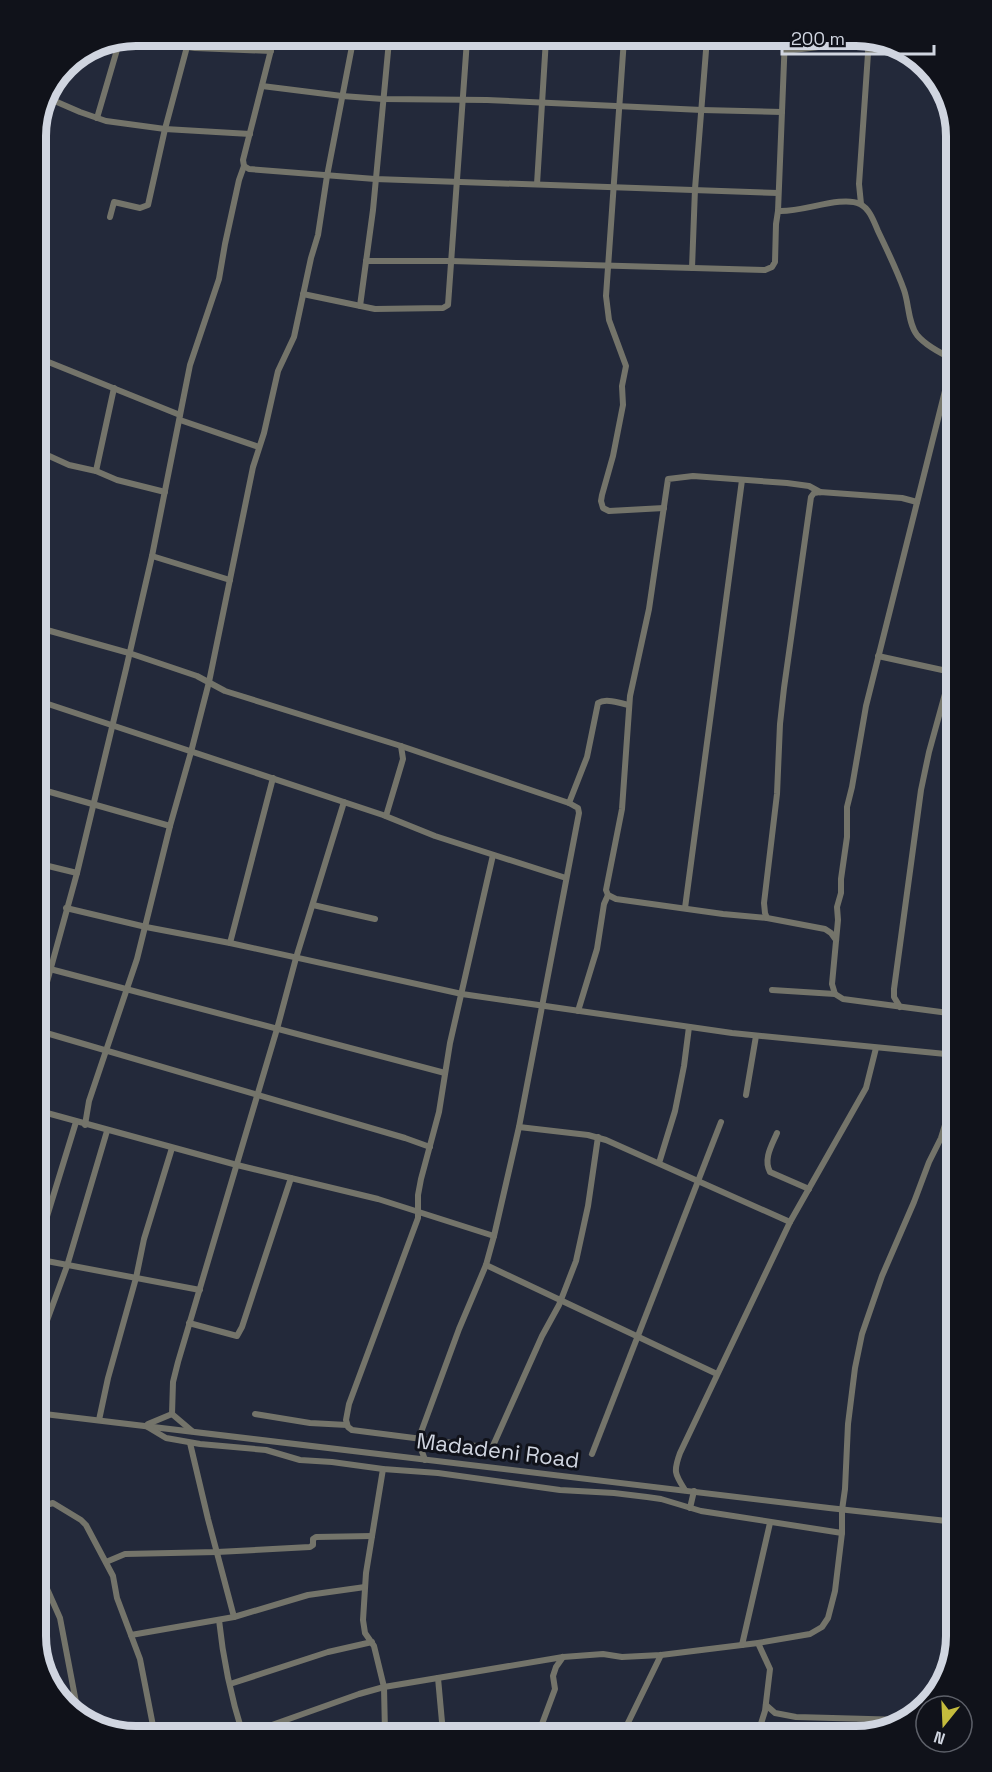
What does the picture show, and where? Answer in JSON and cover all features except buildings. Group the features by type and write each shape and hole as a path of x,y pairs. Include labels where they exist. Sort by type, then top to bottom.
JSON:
{"street":[{"path":"110,217 115,202 140,208 148,205 187,46"},
{"path":"202,46 271,51"},
{"path":"46,985 77,873 152,556 190,365 219,279 239,180 244,166 243,160 272,46"},
{"path":"85,1125 89,1101 128,988 146,927 170,826 191,752 253,466 275,390 278,371 291,344 310,258 318,235 352,46"},
{"path":"360,306 388,46"},
{"path":"303,294 360,306 390,309 447,307 467,46"},
{"path":"537,184 546,47"},
{"path":"623,47 607,310 626,366 622,386 623,405 613,456 602,495 602,504 605,510 609,511 664,508"},
{"path":"692,268 695,189 706,47"},
{"path":"366,261 770,269 775,261 785,47"},
{"path":"785,51 816,47"},
{"path":"97,118 117,48"},
{"path":"861,204 859,184 868,48"},
{"path":"868,51 886,52"},
{"path":"262,86 383,99 782,112"},
{"path":"54,101 97,118 165,129 250,134"},
{"path":"244,166 249,170 375,179 778,193"},
{"path":"778,211 792,211 846,202 861,204 871,217 897,273 915,333 946,355"},
{"path":"47,361 180,418 259,447"},
{"path":"96,471 114,388"},
{"path":"835,994 831,984 837,911 847,837 847,807 866,706 946,390"},
{"path":"47,455 69,465 165,492"},
{"path":"578,1011 597,949 604,904 608,895 606,890 623,800 628,705 649,609 668,479 693,476 801,484 820,492"},
{"path":"685,908 742,480"},
{"path":"767,918 764,903 777,794 780,724 810,500 814,493 820,492 902,498 917,502"},
{"path":"152,556 230,580"},
{"path":"47,630 129,653 197,676 218,689 401,747 578,808 579,813 543,1006 494,1236 486,1265 459,1329 420,1438 425,1460"},
{"path":"878,656 946,671"},
{"path":"900,1007 895,1001 894,993 921,790 929,752 946,695"},
{"path":"569,803 584,767 598,704 603,700 628,705"},
{"path":"47,702 386,816 435,836 566,878"},
{"path":"386,816 403,759 401,747"},
{"path":"230,943 273,778"},
{"path":"47,791 170,826"},
{"path":"172,1414 173,1382 189,1323 344,802"},
{"path":"347,1425 349,1404 418,1218 419,1189 439,1113 450,1043 493,855"},
{"path":"47,866 77,873"},
{"path":"608,895 622,900 767,918 825,929 836,940"},
{"path":"313,905 375,919"},
{"path":"66,908 462,994 756,1036 946,1054"},
{"path":"51,969 445,1073"},
{"path":"772,990 835,994 849,1000 946,1013"},
{"path":"659,1163 675,1111 689,1027"},
{"path":"46,1033 405,1138 430,1148"},
{"path":"746,1095 756,1036"},
{"path":"685,1490 675,1474 675,1466 790,1221 866,1088 876,1048"},
{"path":"46,1113 237,1165 378,1199 494,1236"},
{"path":"271,1725 384,1687 563,1657 603,1654 622,1657 661,1655 758,1643 810,1634 826,1623 835,1591 842,1533 848,1424 862,1334 882,1276 946,1120"},
{"path":"46,1219 76,1122"},
{"path":"592,1454 721,1122"},
{"path":"519,1127 598,1137 790,1221"},
{"path":"46,1323 67,1266 107,1131"},
{"path":"777,1133 766,1161 768,1169 770,1172 809,1189"},
{"path":"255,1414 310,1423 347,1425 352,1430 492,1448 561,1299 576,1261 588,1206 598,1137"},
{"path":"99,1420 144,1239 172,1148"},
{"path":"189,1323 237,1336 242,1327 291,1178"},
{"path":"46,1261 200,1290"},
{"path":"486,1265 717,1374"},
{"name":"Madadeni Road","path":"46,1414 946,1521"},
{"path":"145,1425 172,1414"},
{"path":"172,1414 193,1431"},
{"path":"145,1425 160,1435 190,1443 266,1450 300,1460 454,1475 560,1490 647,1497 690,1508 770,1523 842,1533"},
{"path":"190,1443 205,1510 234,1617"},
{"path":"383,1469 365,1587 364,1629 372,1642 384,1687 385,1725"},
{"path":"690,1508 694,1491"},
{"path":"46,1505 53,1503 81,1520 113,1576 117,1598 144,1671 153,1725"},
{"path":"742,1645 770,1523"},
{"path":"106,1562 125,1554 310,1547 316,1537 372,1536"},
{"path":"46,1587 60,1618 77,1702"},
{"path":"131,1635 234,1617 308,1594 365,1587"},
{"path":"219,1620 223,1652 240,1725"},
{"path":"230,1684 328,1652 372,1642"},
{"path":"758,1643 770,1670 764,1718 761,1726"},
{"path":"627,1726 661,1655"},
{"path":"541,1726 555,1689 553,1676 563,1657"},
{"path":"438,1678 442,1725"},
{"path":"766,1705 773,1712 787,1716 888,1719"}]}
